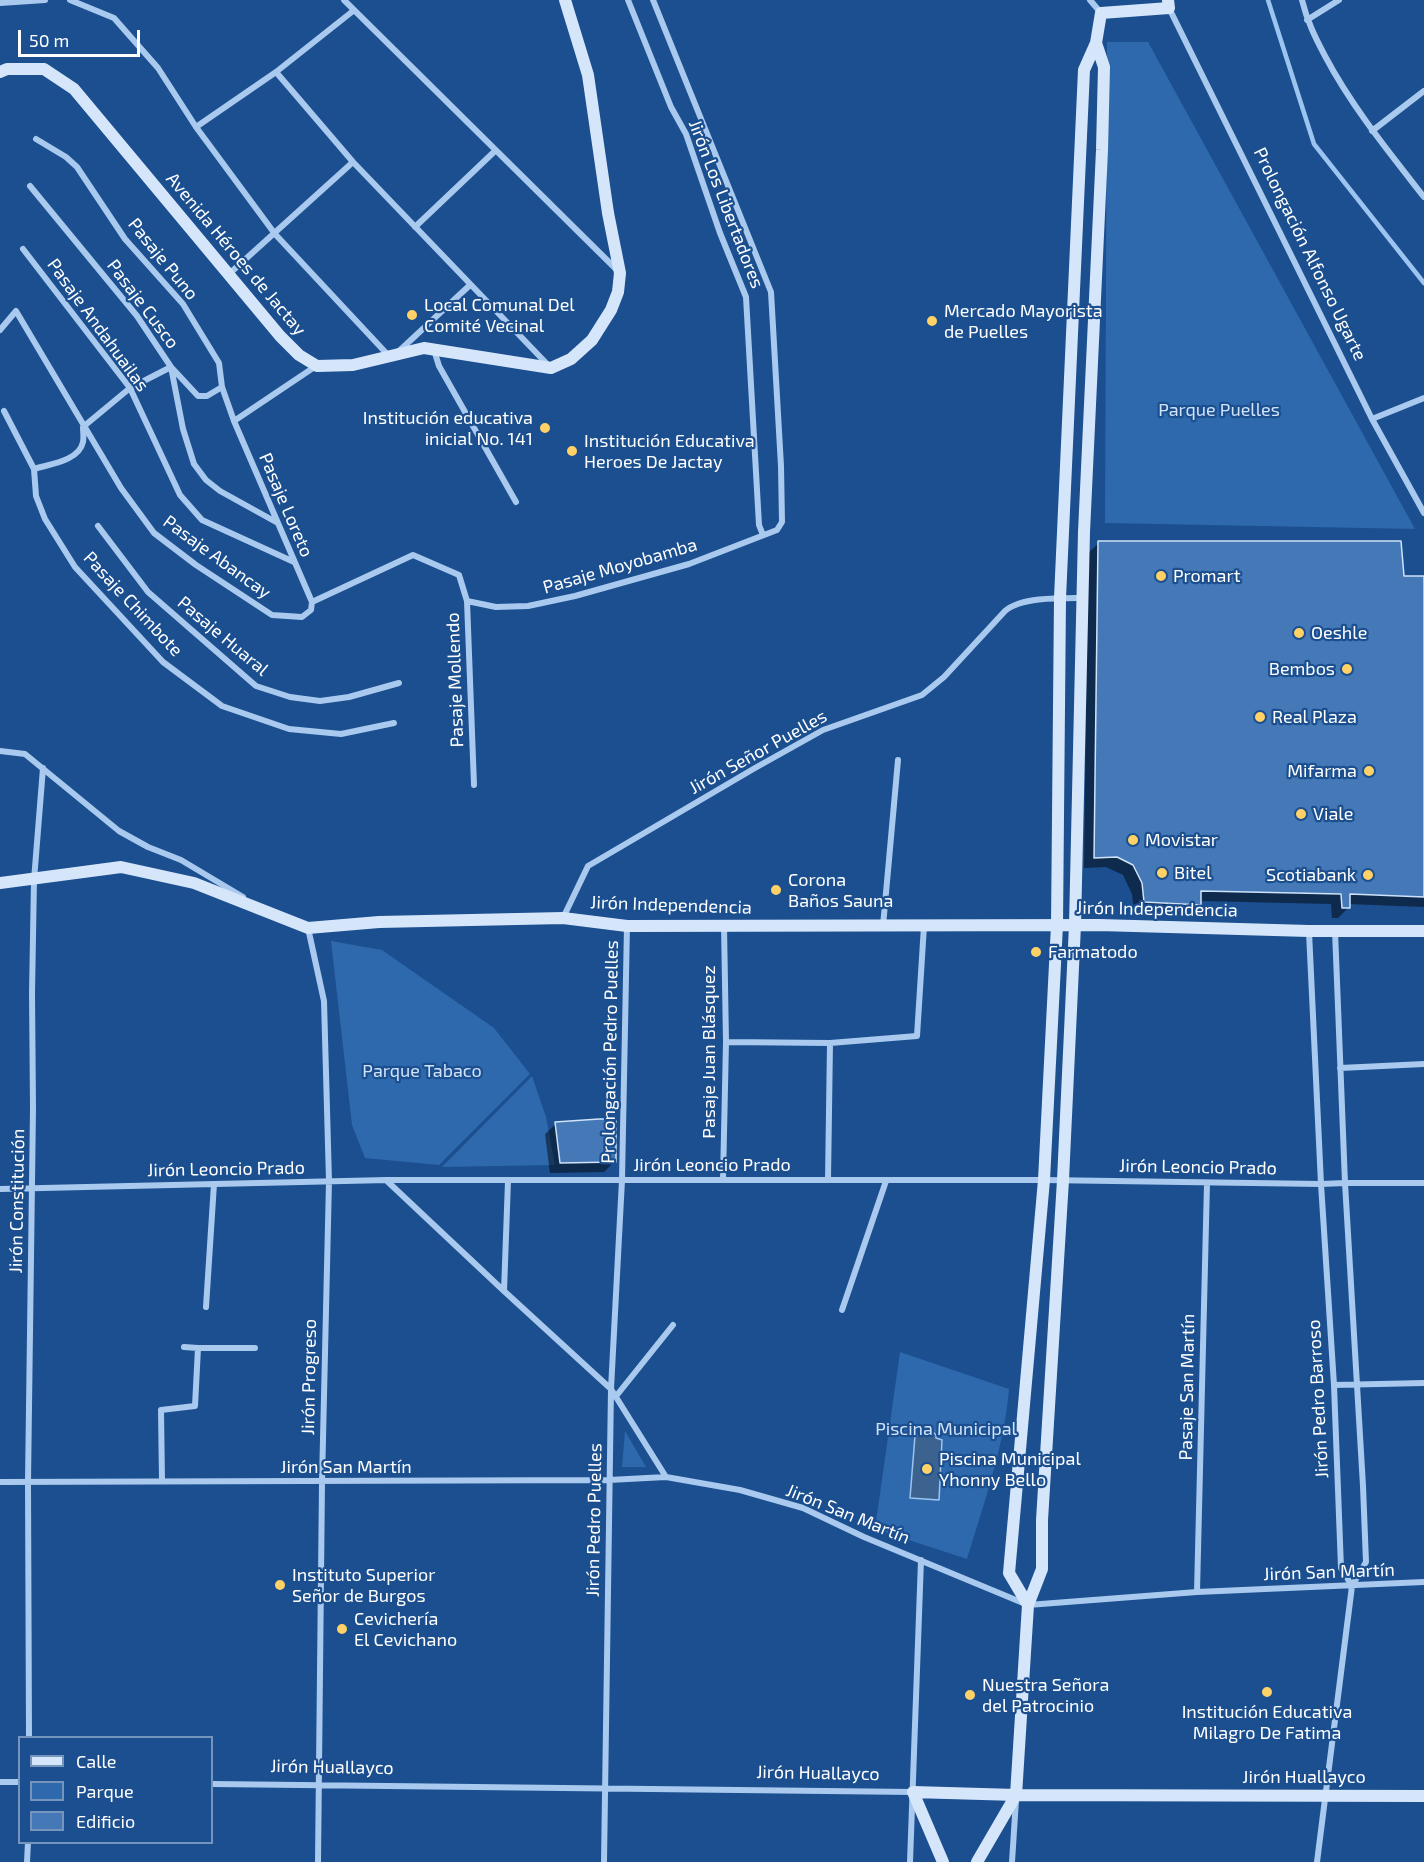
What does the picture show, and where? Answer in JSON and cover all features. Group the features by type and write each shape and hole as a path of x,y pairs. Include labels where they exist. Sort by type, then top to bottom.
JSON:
{"street":[{"path":"0,3 45,0"},
{"path":"70,0 114,18 158,68 196,127 274,234 392,354"},
{"path":"344,0 620,273"},
{"path":"234,421 317,366 353,364 418,348 551,368 571,359 592,340 611,310 618,292 620,273 608,213 588,75 565,0"},
{"name":"Jirón Los Libertadores","path":"627,0 671,107 686,135 720,233 746,297 759,525 763,535"},
{"name":"Jirón Los Libertadores","path":"653,0 771,292 781,477 782,522 777,530"},
{"path":"1028,1605 1009,1573 1044,1180 1057,925 1060,598 1084,70 1096,44 1101,13 1090,0"},
{"path":"1302,0 1307,20 1340,84 1372,131 1424,197"},
{"path":"1307,20 1339,0"},
{"name":"Prolongación Alfonso Ugarte","path":"1101,13 1168,4 1372,419 1424,513"},
{"path":"196,127 276,72 353,11"},
{"path":"1012,1862 1028,1605 1042,1569 1042,1520 1063,1180 1075,925 1086,471 1104,67 1096,44"},
{"name":"Avenida Héroes de Jactay","path":"0,72 7,69 44,69 74,89 299,356 317,366"},
{"path":"276,72 353,162 551,368"},
{"path":"1372,131 1424,90"},
{"name":"Pasaje Puno","path":"36,139 66,157 77,167 125,239 183,304 219,363 222,387 234,421"},
{"path":"415,227 495,151"},
{"path":"229,274 353,162"},
{"path":"1417,188 1424,184"},
{"name":"Pasaje Cusco","path":"30,186 137,316 171,367 183,429 194,464 206,480 220,491 277,522"},
{"name":"Pasaje Andahuailas","path":"23,249 130,388 180,495 202,520 294,562"},
{"path":"392,354 470,285"},
{"name":"Pasaje Abancay","path":"0,330 16,311 83,427 121,488 154,533 196,565 272,615 302,617 311,610 312,602 413,555 459,575"},
{"path":"433,349 439,366 516,502"},
{"path":"34,469 78,453 83,443 83,427 130,388 171,367 198,396 207,396 222,387"},
{"path":"1372,419 1424,398"},
{"name":"Pasaje Chimbote","path":"4,411 34,469 36,496 45,519 75,567 163,662 222,706 289,729 341,734 394,723"},
{"name":"Pasaje Loreto","path":"234,421 312,602"},
{"name":"Pasaje Huaral","path":"98,526 148,592 256,686 290,697 320,700 349,697 399,683"},
{"name":"Pasaje Moyobamba","path":"467,601 496,607 528,606 575,596 689,564 777,530"},
{"name":"Pasaje Mollendo","path":"459,575 467,601 474,785"},
{"name":"Jirón Señor Puelles","path":"563,918 588,866 823,730 922,695 944,677 1013,605 1060,598 1082,598"},
{"path":"0,751 25,754 119,831 148,847 181,860 262,909"},
{"path":"883,926 898,760"},
{"name":"Jirón Constitución","path":"29,1736 28,1482 34,880 42,768"},
{"name":"Jirón Independencia","path":"0,883 121,867 194,883 308,928 379,922 563,918 627,926 1075,925 1309,931 1424,931"},
{"name":"Prolongación Pedro Puelles","path":"622,1180 627,926"},
{"name":"Pasaje Juan Blásquez","path":"723,1179 726,1042 724,926"},
{"path":"726,1042 830,1043 917,1036 924,926"},
{"name":"Jirón Progreso","path":"308,928 324,1001 329,1181 322,1482 318,1862"},
{"name":"Jirón Pedro Barroso","path":"1309,931 1321,1184 1334,1385 1341,1568 1352,1586 1317,1862"},
{"path":"1335,931 1345,1182 1366,1562 1352,1586"},
{"path":"828,1180 830,1043"},
{"path":"1340,1068 1424,1064"},
{"path":"387,1180 617,1395 666,1477"},
{"name":"Jirón Leoncio Prado","path":"0,1189 387,1180 1063,1180 1424,1184"},
{"name":"Jirón Pedro Puelles","path":"604,1862 611,1389 622,1180"},
{"path":"504,1291 508,1181"},
{"path":"842,1310 886,1181"},
{"name":"Pasaje San Martín","path":"1197,1592 1207,1182"},
{"path":"206,1307 214,1185"},
{"path":"617,1395 673,1325"},
{"path":"184,1347 255,1348"},
{"path":"162,1481 161,1410 195,1406 198,1348"},
{"path":"1334,1385 1424,1383"},
{"name":"Jirón San Martín","path":"0,1482 609,1480 666,1477 740,1490 803,1508 864,1537 1028,1605 1197,1592 1424,1582"},
{"path":"910,1862 921,1560"},
{"path":"0,1782 18,1782"},
{"name":"Jirón Huallayco","path":"213,1784 913,1792 1016,1796 1424,1796"},
{"path":"913,1792 944,1862"},
{"path":"977,1862 1016,1796"},
{"path":"27,1862 28,1844"}],"green space":[{"name":"Parque Puelles","path":"1107,42 1148,42 1415,529 1105,523"},
{"name":"Parque Tabaco","path":"331,941 382,950 494,1028 530,1074 439,1165 365,1158 352,1125"},
{"path":"532,1076 546,1117 555,1165 442,1167"},
{"name":"Piscina Municipal","path":"900,1352 1009,1389 998,1454 967,1559 875,1529"},
{"path":"625,1431 646,1467 622,1467"}],"shaded area":[{"name":"Piscina Municipal Yhonny Bello","path":"932,1431 936,1438 942,1440 939,1500 910,1498 915,1436"}],"building":[{"name":"Real Plaza","path":"1098,541 1401,541 1404,576 1424,576 1424,897 1350,894 1350,908 1342,908 1341,894 1201,891 1201,905 1144,902 1142,883 1133,865 1117,857 1094,858"},
{"path":"616,1119 616,1162 560,1163 555,1122"}],"waterway":[{"path":"1268,0 1314,144 1424,283"}],"place":[{"name":"Local Comunal Del Comité Vecinal","path":"412,315"},
{"name":"Mercado Mayorista de Puelles","path":"932,321"},
{"name":"Institución educativa inicial No. 141","path":"545,428"},
{"name":"Institución Educativa Heroes De Jactay","path":"572,451"},
{"name":"Promart","path":"1161,576"},
{"name":"Oeshle","path":"1299,633"},
{"name":"Bembos","path":"1347,669"},
{"name":"Real Plaza","path":"1260,717"},
{"name":"Mifarma","path":"1369,771"},
{"name":"Viale","path":"1301,814"},
{"name":"Movistar","path":"1133,840"},
{"name":"Bitel","path":"1162,873"},
{"name":"Scotiabank","path":"1368,875"},
{"name":"Corona Baños Sauna","path":"776,890"},
{"name":"Farmatodo","path":"1036,952"},
{"name":"Piscina Municipal Yhonny Bello","path":"927,1469"},
{"name":"Instituto Superior Señor de Burgos","path":"280,1585"},
{"name":"Cevichería El Cevichano","path":"342,1629"},
{"name":"Institución Educativa Milagro De Fatima","path":"1267,1692"},
{"name":"Nuestra Señora del Patrocinio","path":"970,1695"}]}
